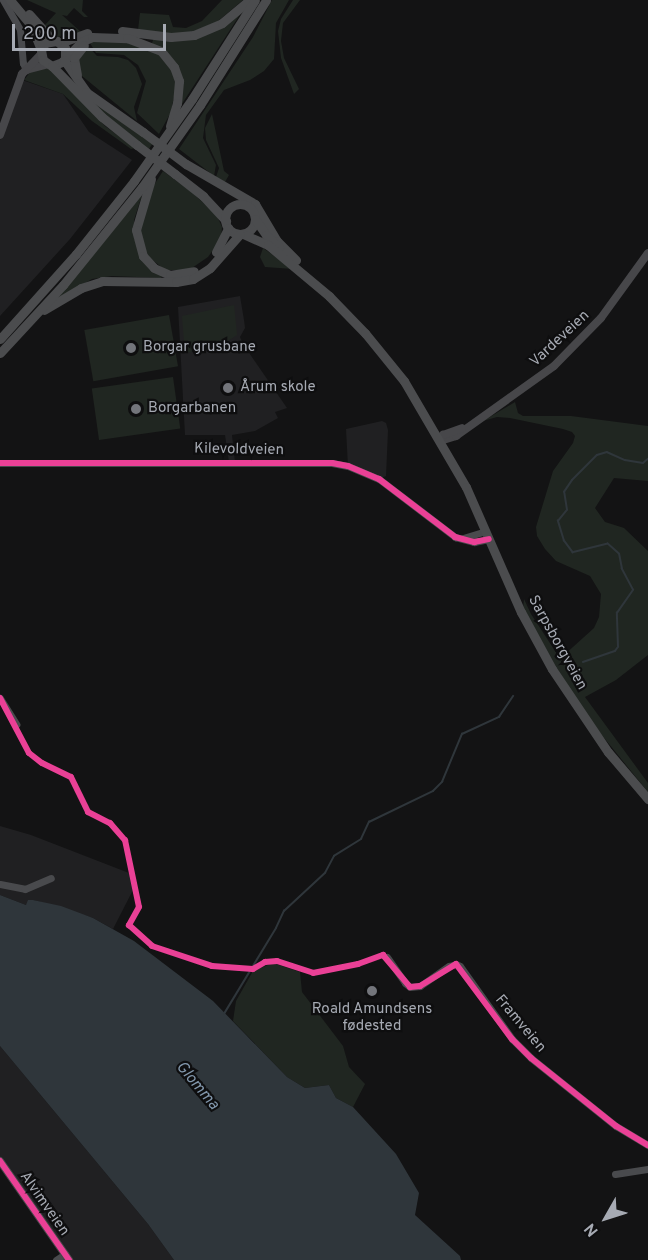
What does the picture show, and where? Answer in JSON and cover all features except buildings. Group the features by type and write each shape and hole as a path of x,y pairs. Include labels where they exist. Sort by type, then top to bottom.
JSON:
{"highway":[{"path":"10,0 31,25 41,52 50,65 102,117 208,201 227,224 242,234"},
{"path":"15,0 65,48 64,58 86,92 186,164 222,194 249,207 255,219 253,227 242,234 210,267 193,279 176,282 116,279 96,282 74,291 33,318"},
{"path":"41,52 45,43 57,42 94,31 106,30 171,37 194,35 222,22 249,0"},
{"path":"0,339 76,254 166,136 255,0"},
{"path":"0,353 101,238 155,169 213,87 266,0"},
{"path":"50,65 64,58 81,42 99,36 116,36 139,41 161,51 168,58 177,75 179,89 166,136"},
{"path":"86,92 76,71 74,58 82,46 99,36"},
{"path":"186,164 255,204 277,241 296,260"},
{"path":"155,169 136,230 139,247 154,268 170,275 193,272 208,261 220,246 230,209 241,205"},
{"name":"Sarpsborgveien","path":"255,219 266,236 349,309 382,346 414,388 443,439 521,612 557,678 602,743 648,798"},
{"name":"Sarpsborgveien","path":"242,234 268,245 295,265 354,321 404,381 443,439"}],"main road":[{"path":"0,135 19,81 41,52"},
{"path":"26,70 50,65"},
{"name":"Vardeveien","path":"443,439 471,424 541,376 578,343 601,318 648,253"},
{"name":"Alvimveien","path":"0,1161 67,1257"}],"street":[{"path":"3,0 20,30 26,70"},
{"name":"Kilevoldveien","path":"0,463 221,462 348,466 386,483 455,537 488,535"},
{"path":"0,698 15,724"},
{"path":"0,884 16,890 25,889 51,878"},
{"name":"Framveien","path":"387,957 410,987 420,986 449,966 456,964 460,966 512,1039 531,1058 609,1121 648,1145"},
{"path":"615,1174 648,1169"},
{"path":"56,1260 67,1257"}],"shaded area":[{"path":"27,0 83,0 82,11 88,17 84,17 74,8 67,16 62,15 81,32 58,37 44,26 56,13"},
{"path":"222,0 243,0 217,22 184,35 138,30 140,13 169,15 173,27 186,28 202,21"},
{"path":"272,0 289,0 276,23 274,59 264,71 250,80 224,90 206,115 203,138 216,165 214,176 179,149 253,37"},
{"path":"293,0 300,0 283,23 281,41 284,58 299,89 294,94 281,58 278,31 281,19"},
{"path":"243,10 178,110 182,84 152,43 154,37 182,39"},
{"path":"117,38 160,54 171,67 176,86 171,112 159,134 137,113 146,81 138,65 124,55 96,53 90,43 99,39"},
{"path":"87,45 97,56 128,60 136,68 142,84 134,107 137,121 82,76 78,67 79,51"},
{"path":"52,69 105,126 135,148 131,149 92,121 63,94 24,80 31,71"},
{"path":"22,80 63,94 89,132 132,160 70,239 0,316 0,140"},
{"path":"83,94 153,143 149,149 107,119"},
{"path":"212,114 224,171 229,175 225,182 216,177 219,168 206,140 205,128"},
{"path":"163,171 193,193 217,216 222,227 221,239 208,257 189,270 165,270 145,254 139,224 154,185"},
{"path":"142,195 134,220 134,239 162,275 161,278 112,276 92,279 56,300"},
{"path":"263,248 293,269 265,267 260,257"},
{"name":"Årum skole","path":"240,296 245,328 240,337 287,408 275,412 278,418 255,431 232,435 235,462 229,462 225,435 185,435 178,307"},
{"path":"234,305 237,335 220,346 185,353 182,316"},
{"name":"Borgar grusbane","path":"169,315 178,366 93,381 84,330"},
{"name":"Borgarbanen","path":"173,377 180,428 99,440 92,388"},
{"path":"515,402 518,413 523,416 571,416 648,426 648,481 614,478 595,508 605,522 624,528 648,551 648,655 616,680 585,697 648,783 648,792 592,723 555,666 523,609 524,599 557,654 563,656 594,628 599,617 601,594 590,576 556,561 537,536 536,527 553,471 573,443 575,436 572,432 563,429 510,418 497,417 483,421"},
{"path":"382,421 386,423 388,430 386,476 379,479 348,466 346,429"},
{"path":"0,826 31,835 129,873 134,888 113,929 93,918 41,902 33,900 26,905 0,895"},
{"path":"273,963 300,972 302,992 343,1046 349,1067 365,1084 353,1107 336,1098 329,1085 305,1088 287,1077 233,1021 236,1001 253,971"},
{"path":"0,1046 148,1224 174,1260 69,1260 0,1161"}],"water":[{"name":"Glomma","path":"0,895 26,905 28,900 33,900 61,906 93,918 134,941 213,1001 287,1077 305,1088 329,1085 336,1098 353,1107 396,1154 419,1193 415,1215 460,1256 461,1260 174,1260 148,1224 0,1046"}],"waterway":[{"path":"583,662 615,651 618,647 617,613 633,590 622,569 619,554 608,544 573,553 564,541 558,521 567,510 564,492 572,480 597,455 607,452 625,460 643,463 648,459"},
{"path":"224,1014 284,911 325,873 334,856 361,839 369,822 433,791 442,782 462,734 499,717 513,696"}],"cycle path":[{"path":"0,463 332,463 348,466 379,479 455,537 474,542 489,539"},
{"path":"0,698 29,753 42,763 71,777 88,812 110,823 125,840 139,907 129,925 152,946 212,966 253,969 265,962 277,961 313,973 358,964 383,955 410,987 420,986 456,964 512,1039 531,1058 616,1126 648,1145"},
{"path":"0,1161 69,1260"}],"place":[{"name":"Borgar grusbane","path":"131,348"},
{"name":"Årum skole","path":"228,388"},
{"name":"Borgarbanen","path":"136,409"},
{"name":"Roald Amundsens fødested","path":"372,991"}]}
